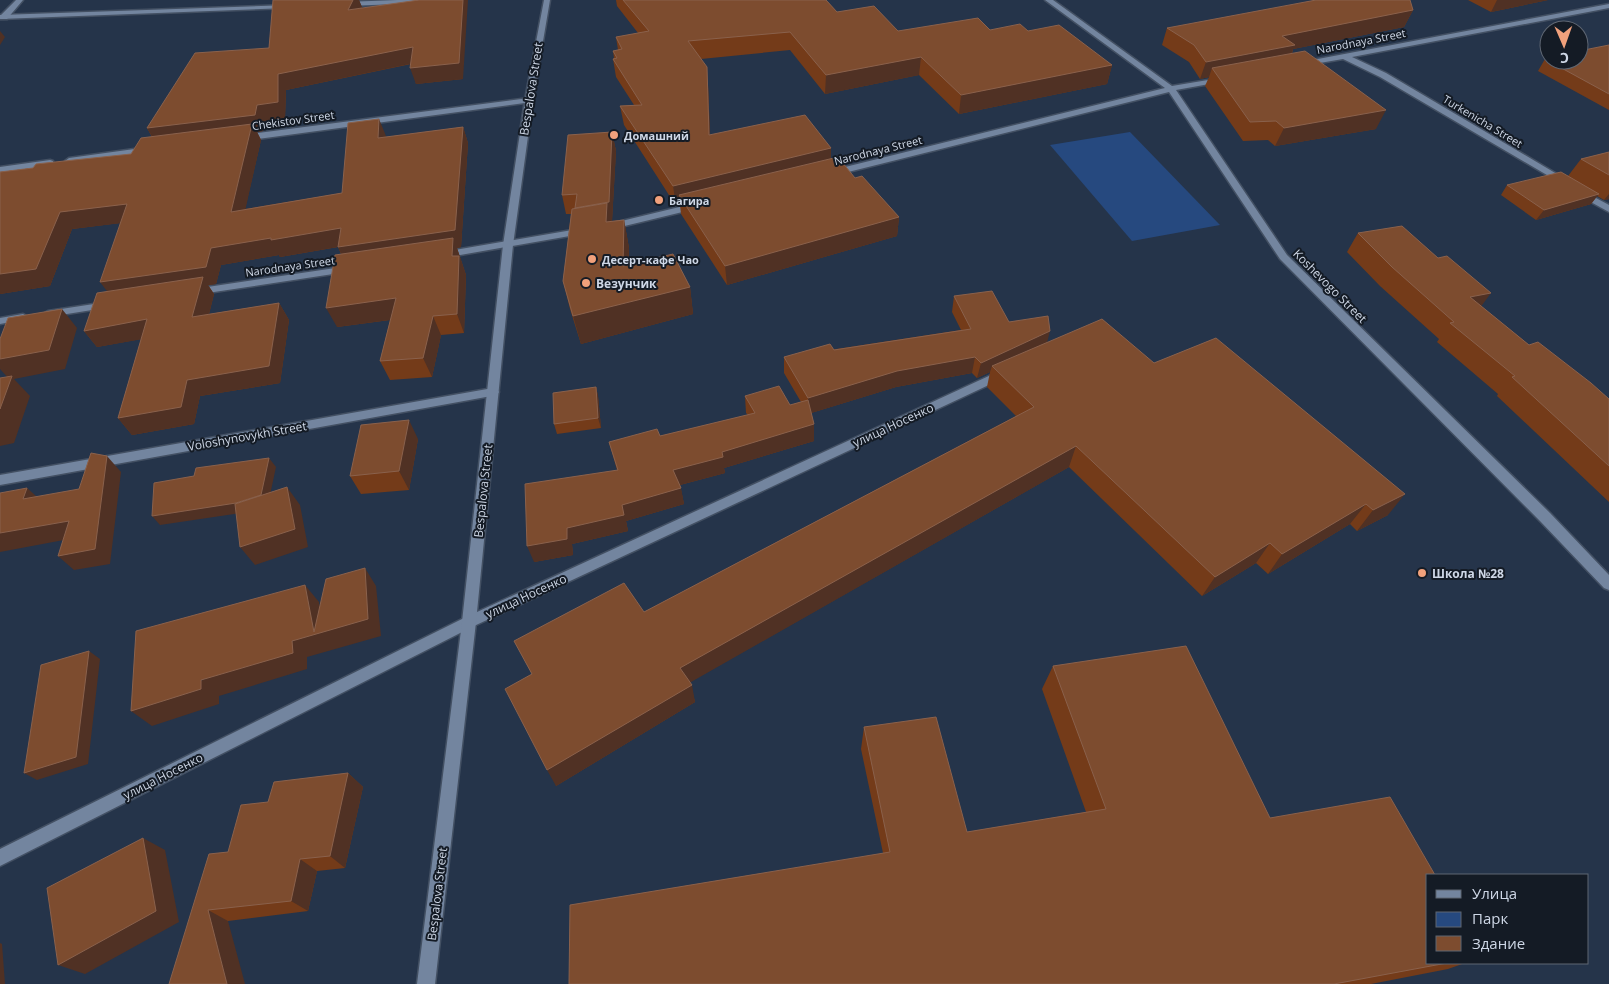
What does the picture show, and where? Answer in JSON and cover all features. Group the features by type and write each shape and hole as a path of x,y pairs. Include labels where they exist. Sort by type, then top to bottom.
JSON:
{"street":[{"path":"2,17 20,0"},
{"path":"333,4 453,0"},
{"name":"Bespalova Street","path":"426,984 469,622 508,245 528,100 547,0"},
{"name":"Koshevogo Street","path":"1048,0 1171,89 1283,257 1545,517 1609,584"},
{"path":"2,17 293,6"},
{"name":"Narodnaya Street","path":"1296,65 1609,6"},
{"name":"Turkenicha Street","path":"1344,56 1383,75 1609,209"},
{"name":"Narodnaya Street","path":"826,174 1171,89 1229,78"},
{"name":"Chekistov Street","path":"235,139 528,100"},
{"path":"0,170 157,149"},
{"path":"430,257 622,224 709,203"},
{"name":"Narodnaya Street","path":"186,293 362,267"},
{"path":"0,321 117,303"},
{"name":"улица Носенко","path":"0,858 469,622 1014,368"},
{"name":"Voloshynovykh Street","path":"0,480 493,392"}],"green space":[{"path":"1130,132 1220,225 1132,241 1050,145"}],"building":[{"path":"273,0 353,0 348,10 419,0 463,0 459,63 410,68 413,47 278,74 278,102 257,105 255,115 147,128 195,53 269,48"},
{"path":"623,0 826,0 837,12 874,6 898,31 978,18 990,30 1020,24 1028,31 1059,25 1112,65 961,95 921,57 826,75 790,32 688,41 707,67 709,135 805,115 831,148 673,186 620,106 642,105 613,59 617,58 613,51 622,49 616,37 649,31"},
{"path":"1316,0 1410,0 1413,10 1282,36 1295,45 1206,62 1194,45 1167,28"},
{"path":"1609,45 1609,94 1565,70 1589,70 1589,49"},
{"path":"1305,51 1386,110 1284,128 1276,121 1250,122 1212,68"},
{"path":"379,119 378,138 463,127 455,230 338,247 341,228 271,240 271,238 211,248 206,267 100,282 127,204 60,212 36,269 0,274 0,172 33,168 36,164 131,154 141,138 252,124 231,212 342,193 348,123"},
{"path":"612,132 609,202 575,208 577,194 562,195 568,135"},
{"path":"1609,152 1609,175 1581,159"},
{"path":"838,157 855,178 862,176 899,217 725,266 679,195"},
{"path":"1561,172 1599,194 1544,210 1507,185"},
{"path":"607,203 606,222 624,220 623,266 673,254 690,287 573,316 563,281 572,209"},
{"path":"1402,226 1438,258 1447,256 1491,293 1470,297 1529,345 1538,342 1609,399 1609,466 1512,377 1515,376 1450,323 1454,322 1392,267 1358,233"},
{"path":"453,238 452,256 459,256 457,314 433,316 423,358 380,361 396,298 326,308 335,255"},
{"path":"203,277 192,317 279,303 269,366 187,380 181,407 118,418 147,319 84,331 97,293"},
{"path":"992,291 1009,322 1048,316 1050,331 981,363 975,357 897,371 808,398 784,357 830,344 834,350 971,329 954,296"},
{"path":"62,309 49,350 0,359 0,339 8,318"},
{"path":"1102,319 1154,363 1216,338 1405,494 1373,510 1366,504 1282,554 1270,543 1215,577 1076,446 680,668 692,685 547,770 505,689 532,674 514,641 624,583 644,612 1034,407 992,366"},
{"path":"12,376 0,409 0,378"},
{"path":"779,386 790,405 808,400 814,424 722,452 723,457 673,470 681,488 622,505 624,515 567,528 567,539 527,546 525,484 618,470 609,442 657,429 660,436 755,413 745,396"},
{"path":"596,387 598,418 554,424 553,393"},
{"path":"409,420 399,471 350,476 361,425"},
{"path":"91,453 107,456 95,549 58,556 69,521 0,533 0,493 27,488 23,499 79,489"},
{"path":"269,458 261,495 236,503 152,516 154,483 194,476 196,468"},
{"path":"287,487 295,529 240,547 235,504"},
{"path":"365,568 368,619 292,641 293,653 201,680 201,689 131,711 136,631 305,585 314,632 326,579"},
{"path":"1186,646 1270,818 1390,797 1434,874 1426,874 1426,964 1442,964 1334,984 569,984 570,905 890,852 864,727 936,717 967,832 1106,809 1053,666"},
{"path":"89,651 76,757 24,773 41,665"},
{"path":"348,773 330,856 300,859 291,901 208,910 227,984 169,984 209,854 228,852 241,805 268,802 274,782"},
{"path":"143,838 156,911 58,965 47,888"}],"place":[{"name":"Домашний","path":"614,135"},
{"name":"Багира","path":"659,200"},
{"name":"Десерт-кафе Чао","path":"592,259"},
{"name":"Везунчик","path":"586,283"},
{"name":"Школа №28","path":"1422,573"}]}
